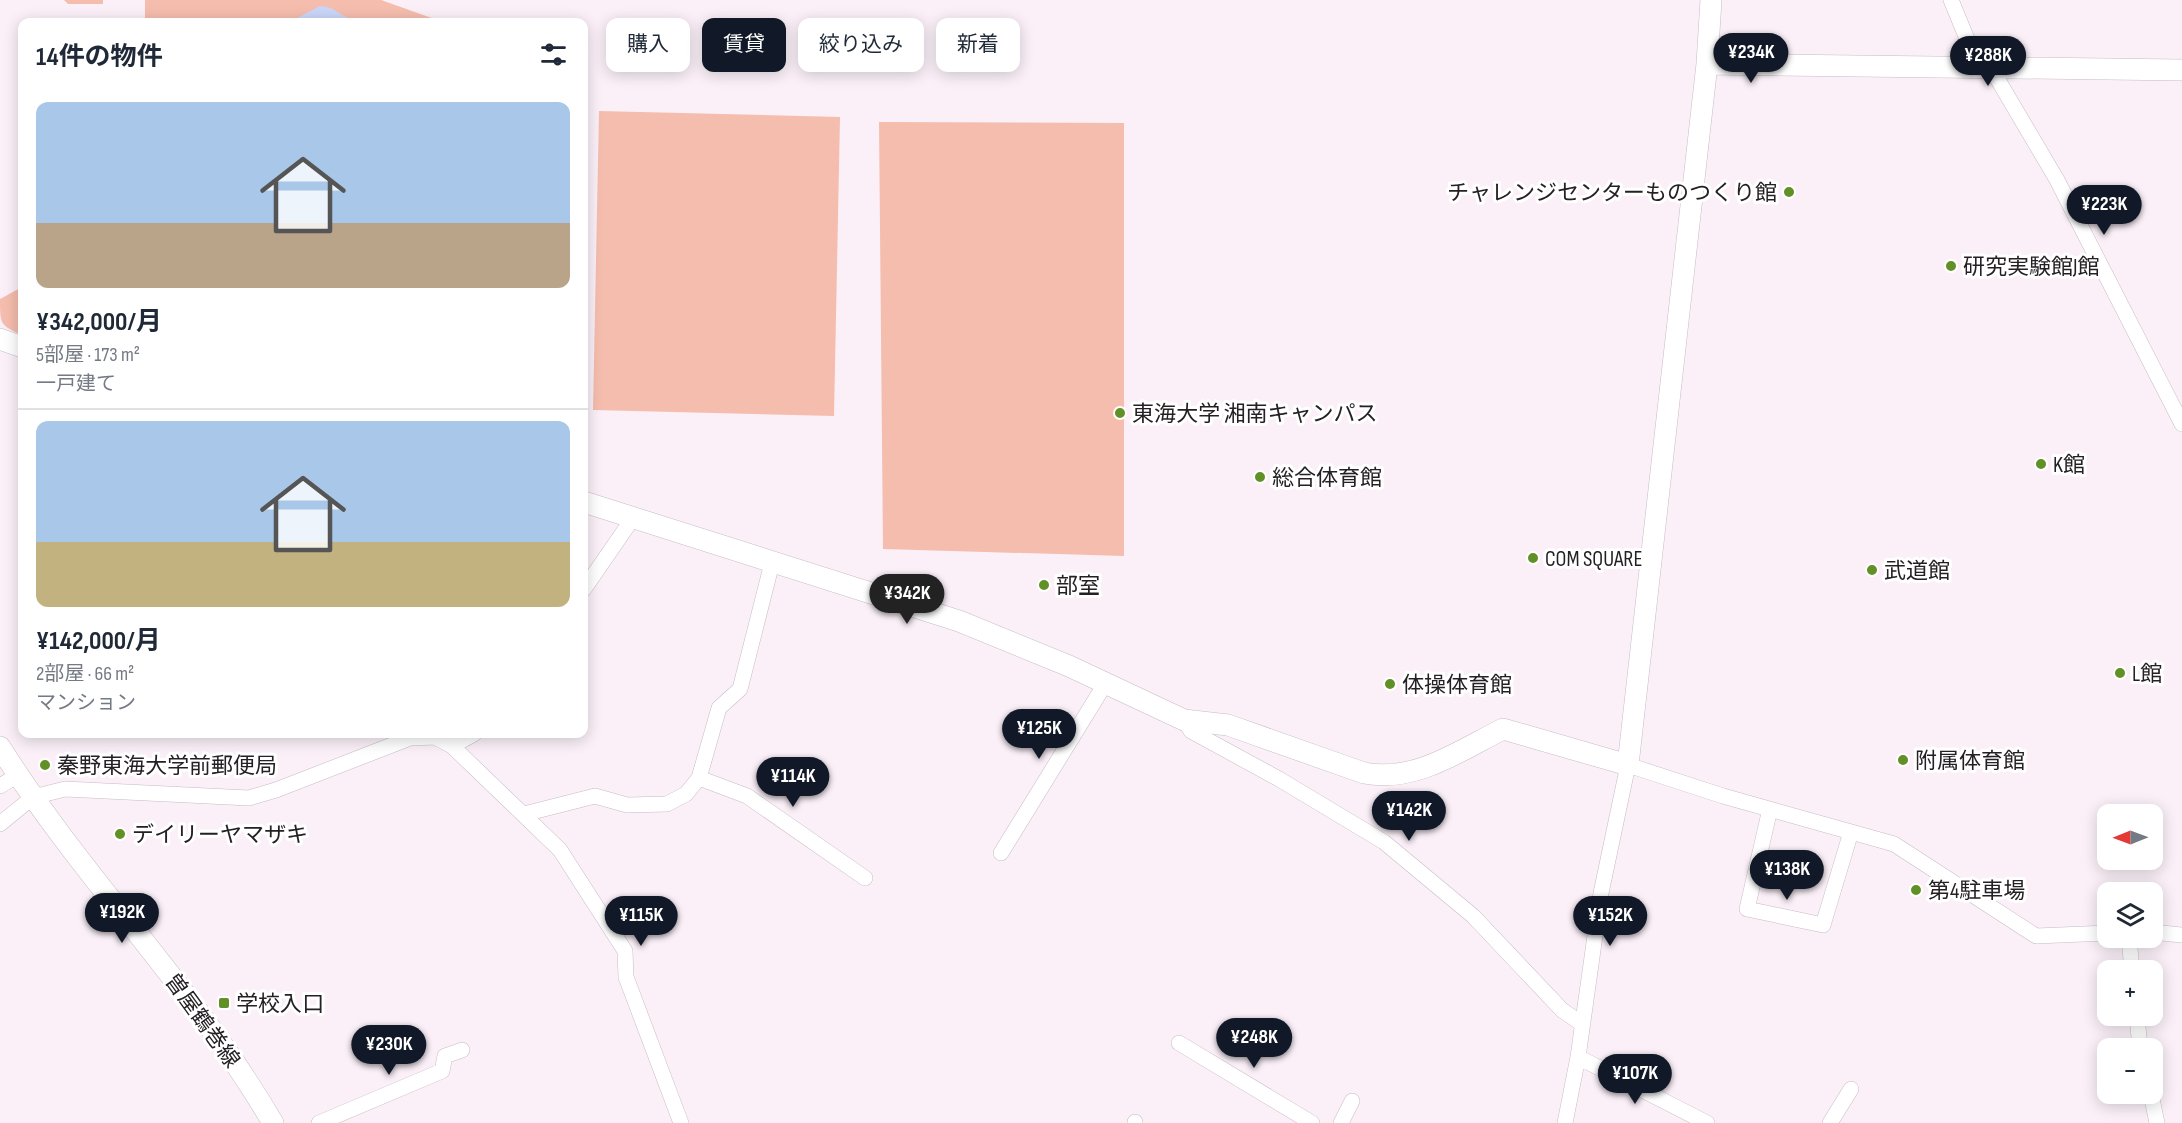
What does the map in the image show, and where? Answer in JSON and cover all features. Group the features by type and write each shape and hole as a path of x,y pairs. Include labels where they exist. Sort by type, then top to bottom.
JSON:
{"street":[{"path":"1565,1123 1578,1057 1601,893 1629,765 1707,64 1711,0"},
{"path":"1951,0 1985,68 2056,180 2182,424"},
{"path":"1707,64 2182,70"},
{"path":"0,339 18,346"},
{"path":"588,503 959,621 1069,666 1184,720 1228,725 1335,764 1384,777 1423,769 1503,729 1894,844 2036,936 2097,933"},
{"path":"588,583 633,518"},
{"path":"524,814 594,796 627,805 667,804 686,794 699,778 719,708 740,689 772,563"},
{"path":"1001,853 1105,684"},
{"path":"1184,720 1191,731 1279,779 1384,842 1473,916 1562,1010 1582,1024"},
{"path":"0,824 33,797 65,789 249,798 410,738"},
{"path":"437,738 452,746 560,850 602,919 625,951 626,977 681,1123"},
{"path":"452,746 467,738"},
{"name":"曽屋鶴巻線","path":"0,747 9,781 33,797 225,1049 273,1123"},
{"path":"699,778 747,796 865,878"},
{"path":"1770,809 1747,909 1823,925 1851,832"},
{"path":"2163,933 2182,935"},
{"path":"1179,1043 1312,1123"},
{"path":"319,1123 442,1071 445,1056 462,1050"},
{"path":"1578,1057 1707,1123"},
{"path":"1830,1123 1851,1089"},
{"path":"1341,1123 1353,1101"},
{"path":"2153,1104 2157,1123"}],"shaded area":[{"path":"64,0 103,0 103,4 68,4"},
{"path":"145,0 381,0 432,18 145,18"},
{"path":"599,111 840,117 834,416 593,410"},
{"path":"879,122 1124,123 1124,556 883,549"},
{"path":"18,289 18,333 3,323 0,314 0,299"}],"water":[{"path":"320,6 331,8 347,18 298,18"}],"place":[{"name":"チャレンジセンターものつくり館","path":"1789,192"},
{"name":"研究実験館J館","path":"1951,266"},
{"name":"東海大学 湘南キャンパス","path":"1120,413"},
{"name":"K館","path":"2041,464"},
{"name":"総合体育館","path":"1260,477"},
{"name":"COM SQUARE","path":"1533,558"},
{"name":"武道館","path":"1872,570"},
{"name":"部室","path":"1044,585"},
{"name":"L館","path":"2120,673"},
{"name":"体操体育館","path":"1390,684"},
{"name":"附属体育館","path":"1903,760"},
{"name":"秦野東海大学前郵便局","path":"45,765"},
{"name":"デイリーヤマザキ","path":"120,834"},
{"name":"第4駐車場","path":"1916,890"},
{"name":"学校入口","path":"224,1003"}]}
